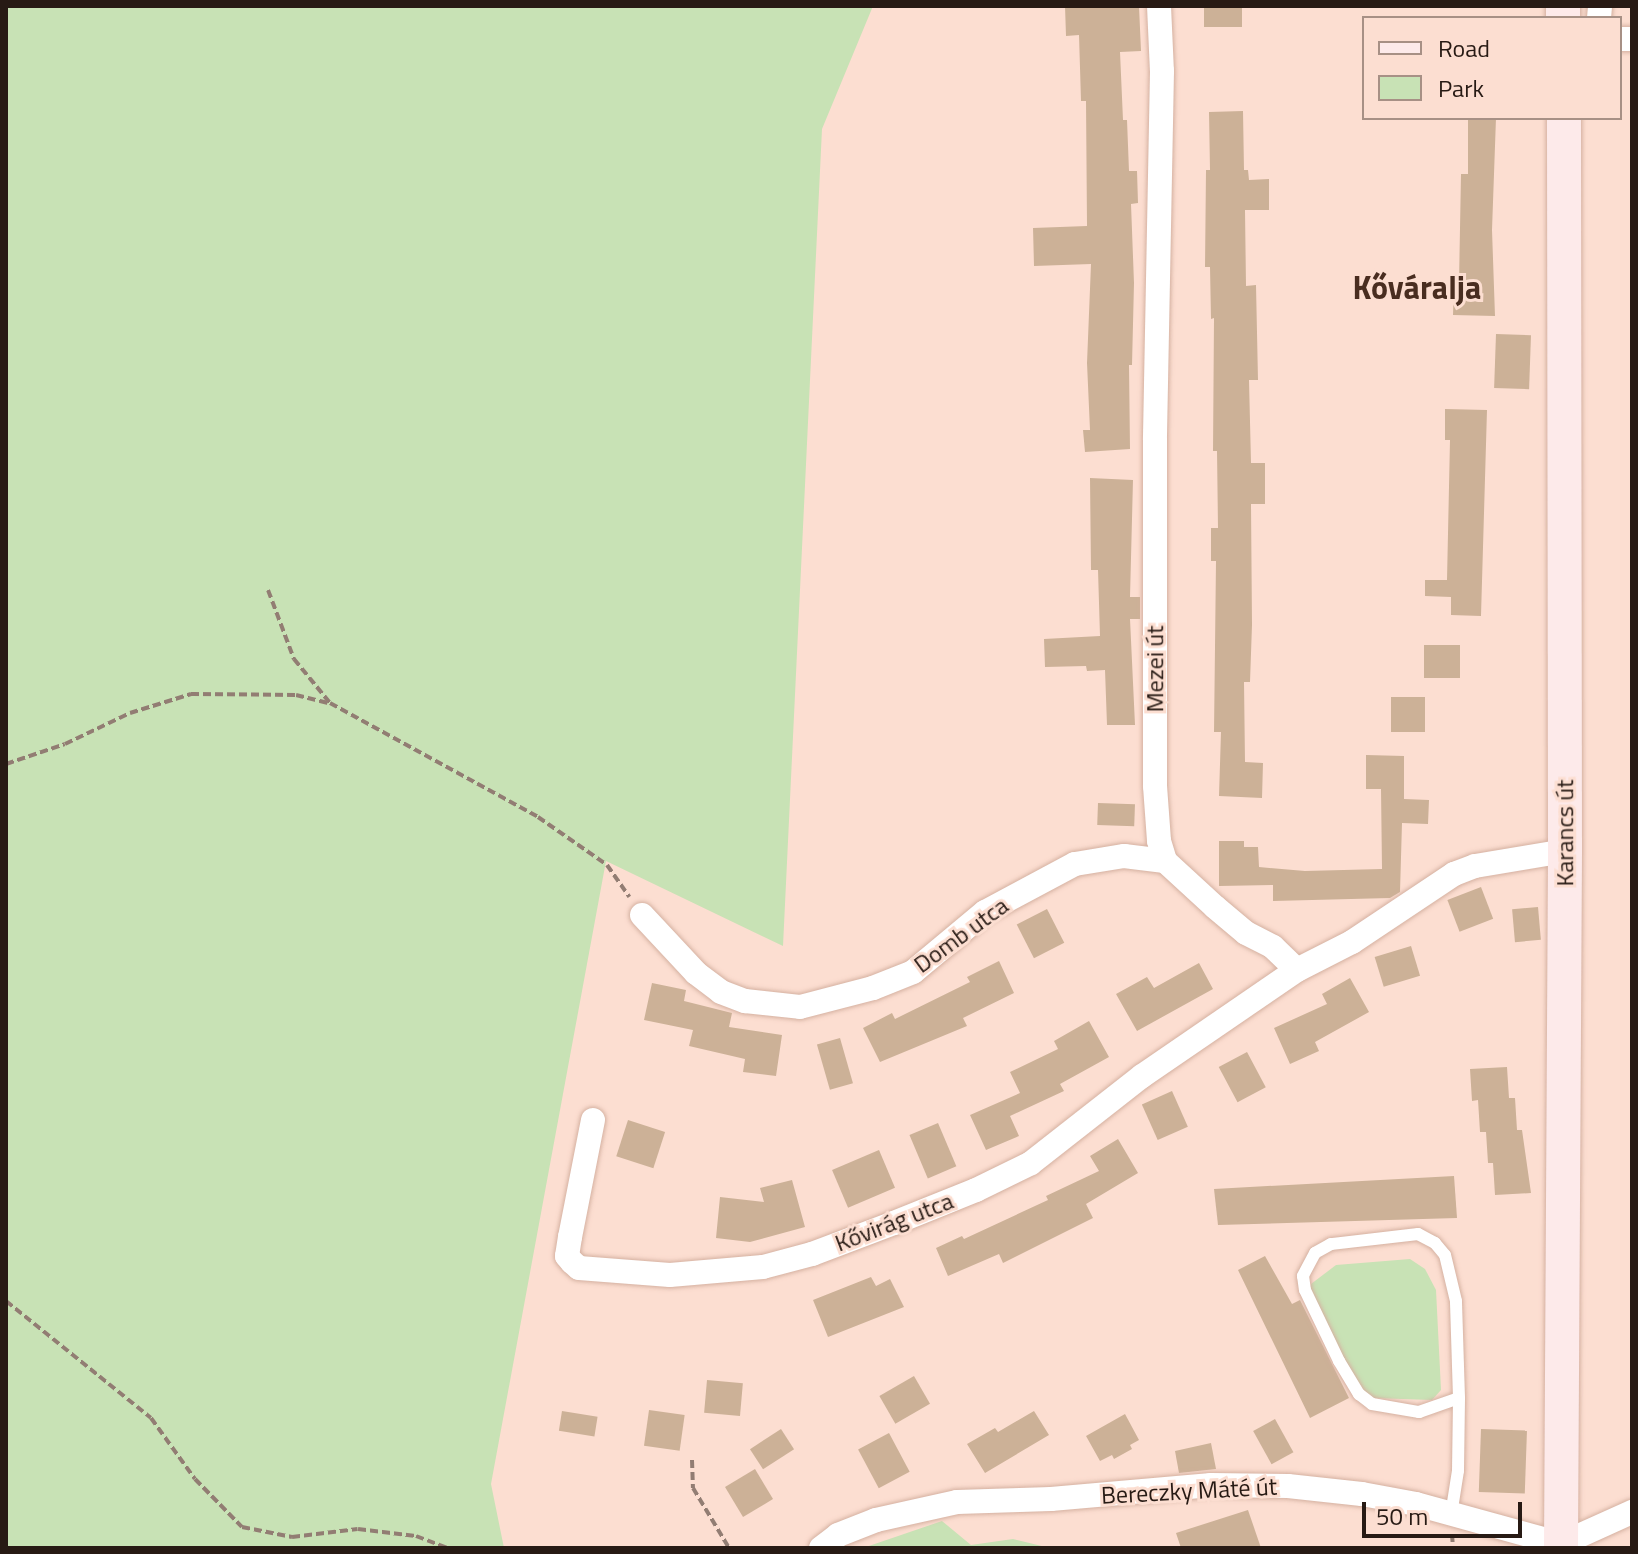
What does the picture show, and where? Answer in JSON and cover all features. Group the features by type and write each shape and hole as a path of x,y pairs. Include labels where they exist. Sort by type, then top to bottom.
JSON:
{"main road":[{"name":"Karancs út","path":"1561,1546 1565,851 1564,120"}],"street":[{"name":"Mezei út","path":"1159,6 1162,71 1155,440 1155,786 1159,841 1165,861"},
{"path":"1165,861 1246,933 1273,947 1297,970 1352,942 1454,874 1475,866 1565,851"},
{"name":"Domb utca","path":"642,915 696,973 721,992 745,1001 800,1007 848,996 913,972 985,912 1075,864 1124,856 1165,861"},
{"name":"Kővirág utca","path":"593,1120 567,1256 572,1262 579,1268 670,1275 763,1267 812,1254 894,1223 976,1190 1031,1163 1142,1076 1297,970"},
{"name":"Bereczky Máté út","path":"821,1548 838,1535 876,1520 957,1502 1051,1499 1211,1485 1288,1486 1362,1494 1561,1546"},
{"path":"1561,1546 1632,1512"}],"lane":[{"path":"1451,1515 1458,1471 1459,1398 1456,1301 1451,1269 1435,1243 1418,1234 1331,1244 1315,1253 1303,1276 1305,1290 1339,1361 1359,1394 1372,1404 1419,1412 1459,1398"}],"path":[{"path":"268,590 294,659 330,703"},
{"path":"6,764 65,744 130,713 191,694 296,695 330,703 538,817 588,849 607,865 642,915"},
{"path":"6,1301 151,1418 195,1479 242,1527 292,1537 358,1529 416,1536 448,1548"},
{"path":"692,1460 693,1488 729,1548"}],"green space":[{"path":"6,6 873,6 822,129 783,946 606,861 491,1484 504,1548 6,1548"},
{"path":"1410,1259 1425,1269 1436,1290 1441,1390 1432,1400 1372,1398 1358,1390 1311,1305 1311,1284 1336,1265"},
{"path":"942,1521 971,1545 1013,1539 1050,1548 863,1548"}],"building":[{"path":"1065,6 1139,6 1141,51 1120,52 1129,171 1137,171 1138,203 1131,204 1134,283 1132,365 1129,365 1130,449 1085,452 1083,430 1090,430 1087,363 1091,264 1034,266 1033,228 1087,226 1086,101 1081,101 1079,35 1066,36"},
{"path":"1204,6 1242,6 1242,27 1204,27"},
{"path":"1243,111 1244,170 1248,170 1249,180 1269,179 1269,210 1245,210 1246,286 1256,285 1258,380 1249,380 1251,463 1265,463 1265,504 1251,504 1252,625 1250,682 1244,682 1245,762 1263,763 1262,798 1219,796 1221,732 1214,732 1216,561 1211,561 1211,528 1218,528 1217,451 1213,451 1214,318 1211,319 1210,267 1205,267 1206,170 1210,170 1209,112"},
{"path":"1468,120 1496,120 1492,230 1495,316 1453,315 1454,282 1459,283 1461,174 1468,174"},
{"path":"1496,334 1531,335 1529,389 1494,388"},
{"path":"1445,409 1487,410 1481,616 1451,615 1451,597 1425,596 1425,580 1447,580 1450,440 1445,440"},
{"path":"1090,478 1133,480 1130,597 1140,597 1140,619 1130,619 1135,725 1107,725 1105,670 1087,671 1086,666 1045,667 1044,639 1100,636 1098,570 1091,570"},
{"path":"1424,645 1460,645 1460,678 1424,678"},
{"path":"1391,697 1425,697 1425,732 1391,732"},
{"path":"1366,755 1404,756 1404,799 1429,800 1428,824 1402,823 1400,892 1390,898 1273,901 1273,885 1219,886 1219,841 1244,841 1244,847 1258,847 1259,867 1305,871 1382,869 1381,789 1366,789"},
{"path":"1098,803 1135,804 1134,826 1097,825"},
{"path":"1481,887 1493,919 1460,932 1447,900"},
{"path":"1538,907 1541,940 1515,942 1512,909"},
{"path":"1047,909 1064,943 1034,958 1017,924"},
{"path":"1411,946 1420,976 1384,987 1375,957"},
{"path":"999,961 1014,993 963,1018 967,1026 880,1062 863,1028 892,1013 895,1019 970,982 967,977"},
{"path":"1199,963 1213,989 1137,1031 1116,994 1147,977 1154,988"},
{"path":"1350,978 1369,1012 1315,1042 1319,1051 1290,1064 1274,1028 1327,1004 1322,994"},
{"path":"652,983 686,990 684,1001 732,1013 729,1027 782,1035 776,1076 743,1072 745,1059 689,1046 693,1030 644,1020"},
{"path":"1089,1021 1109,1057 1060,1084 1064,1091 1010,1116 1019,1136 986,1150 970,1115 1020,1093 1010,1072 1058,1049 1054,1041"},
{"path":"840,1038 853,1083 830,1090 817,1045"},
{"path":"1247,1052 1266,1087 1238,1102 1219,1067"},
{"path":"1507,1067 1509,1098 1515,1098 1517,1130 1522,1130 1531,1193 1495,1195 1493,1163 1488,1163 1486,1132 1480,1132 1478,1100 1472,1101 1470,1069"},
{"path":"1172,1091 1188,1127 1158,1140 1142,1104"},
{"path":"628,1120 665,1132 653,1168 616,1156"},
{"path":"938,1123 956,1166 928,1178 909,1135"},
{"path":"1118,1139 1138,1173 1086,1204 1093,1218 1003,1263 999,1254 948,1276 936,1248 962,1236 964,1239 1048,1200 1046,1196 1099,1171 1090,1156"},
{"path":"879,1150 895,1188 848,1208 832,1170"},
{"path":"1454,1176 1457,1218 1218,1225 1214,1189"},
{"path":"792,1180 805,1227 750,1242 716,1238 720,1197 764,1202 760,1188"},
{"path":"1265,1256 1292,1304 1300,1300 1349,1398 1310,1418 1238,1270"},
{"path":"871,1277 876,1286 890,1279 904,1307 828,1337 813,1300"},
{"path":"914,1376 930,1404 895,1424 879,1396"},
{"path":"707,1380 743,1383 740,1416 704,1413"},
{"path":"649,1410 685,1415 680,1451 644,1446"},
{"path":"562,1411 598,1417 594,1436 559,1431"},
{"path":"1034,1411 1049,1435 985,1473 967,1444 995,1428 998,1432"},
{"path":"1125,1414 1139,1440 1130,1445 1132,1449 1114,1459 1112,1455 1100,1461 1086,1436"},
{"path":"1275,1419 1293,1452 1272,1464 1253,1431"},
{"path":"781,1429 794,1449 763,1469 750,1449"},
{"path":"1481,1429 1527,1431 1525,1494 1479,1492"},
{"path":"889,1433 910,1472 879,1488 858,1449"},
{"path":"1211,1443 1216,1469 1179,1473 1175,1451"},
{"path":"755,1469 773,1499 743,1517 725,1487"},
{"path":"1248,1510 1261,1548 1181,1548 1176,1533"}],"district":[{"name":"Kőváralja","path":"1417,287"}]}
